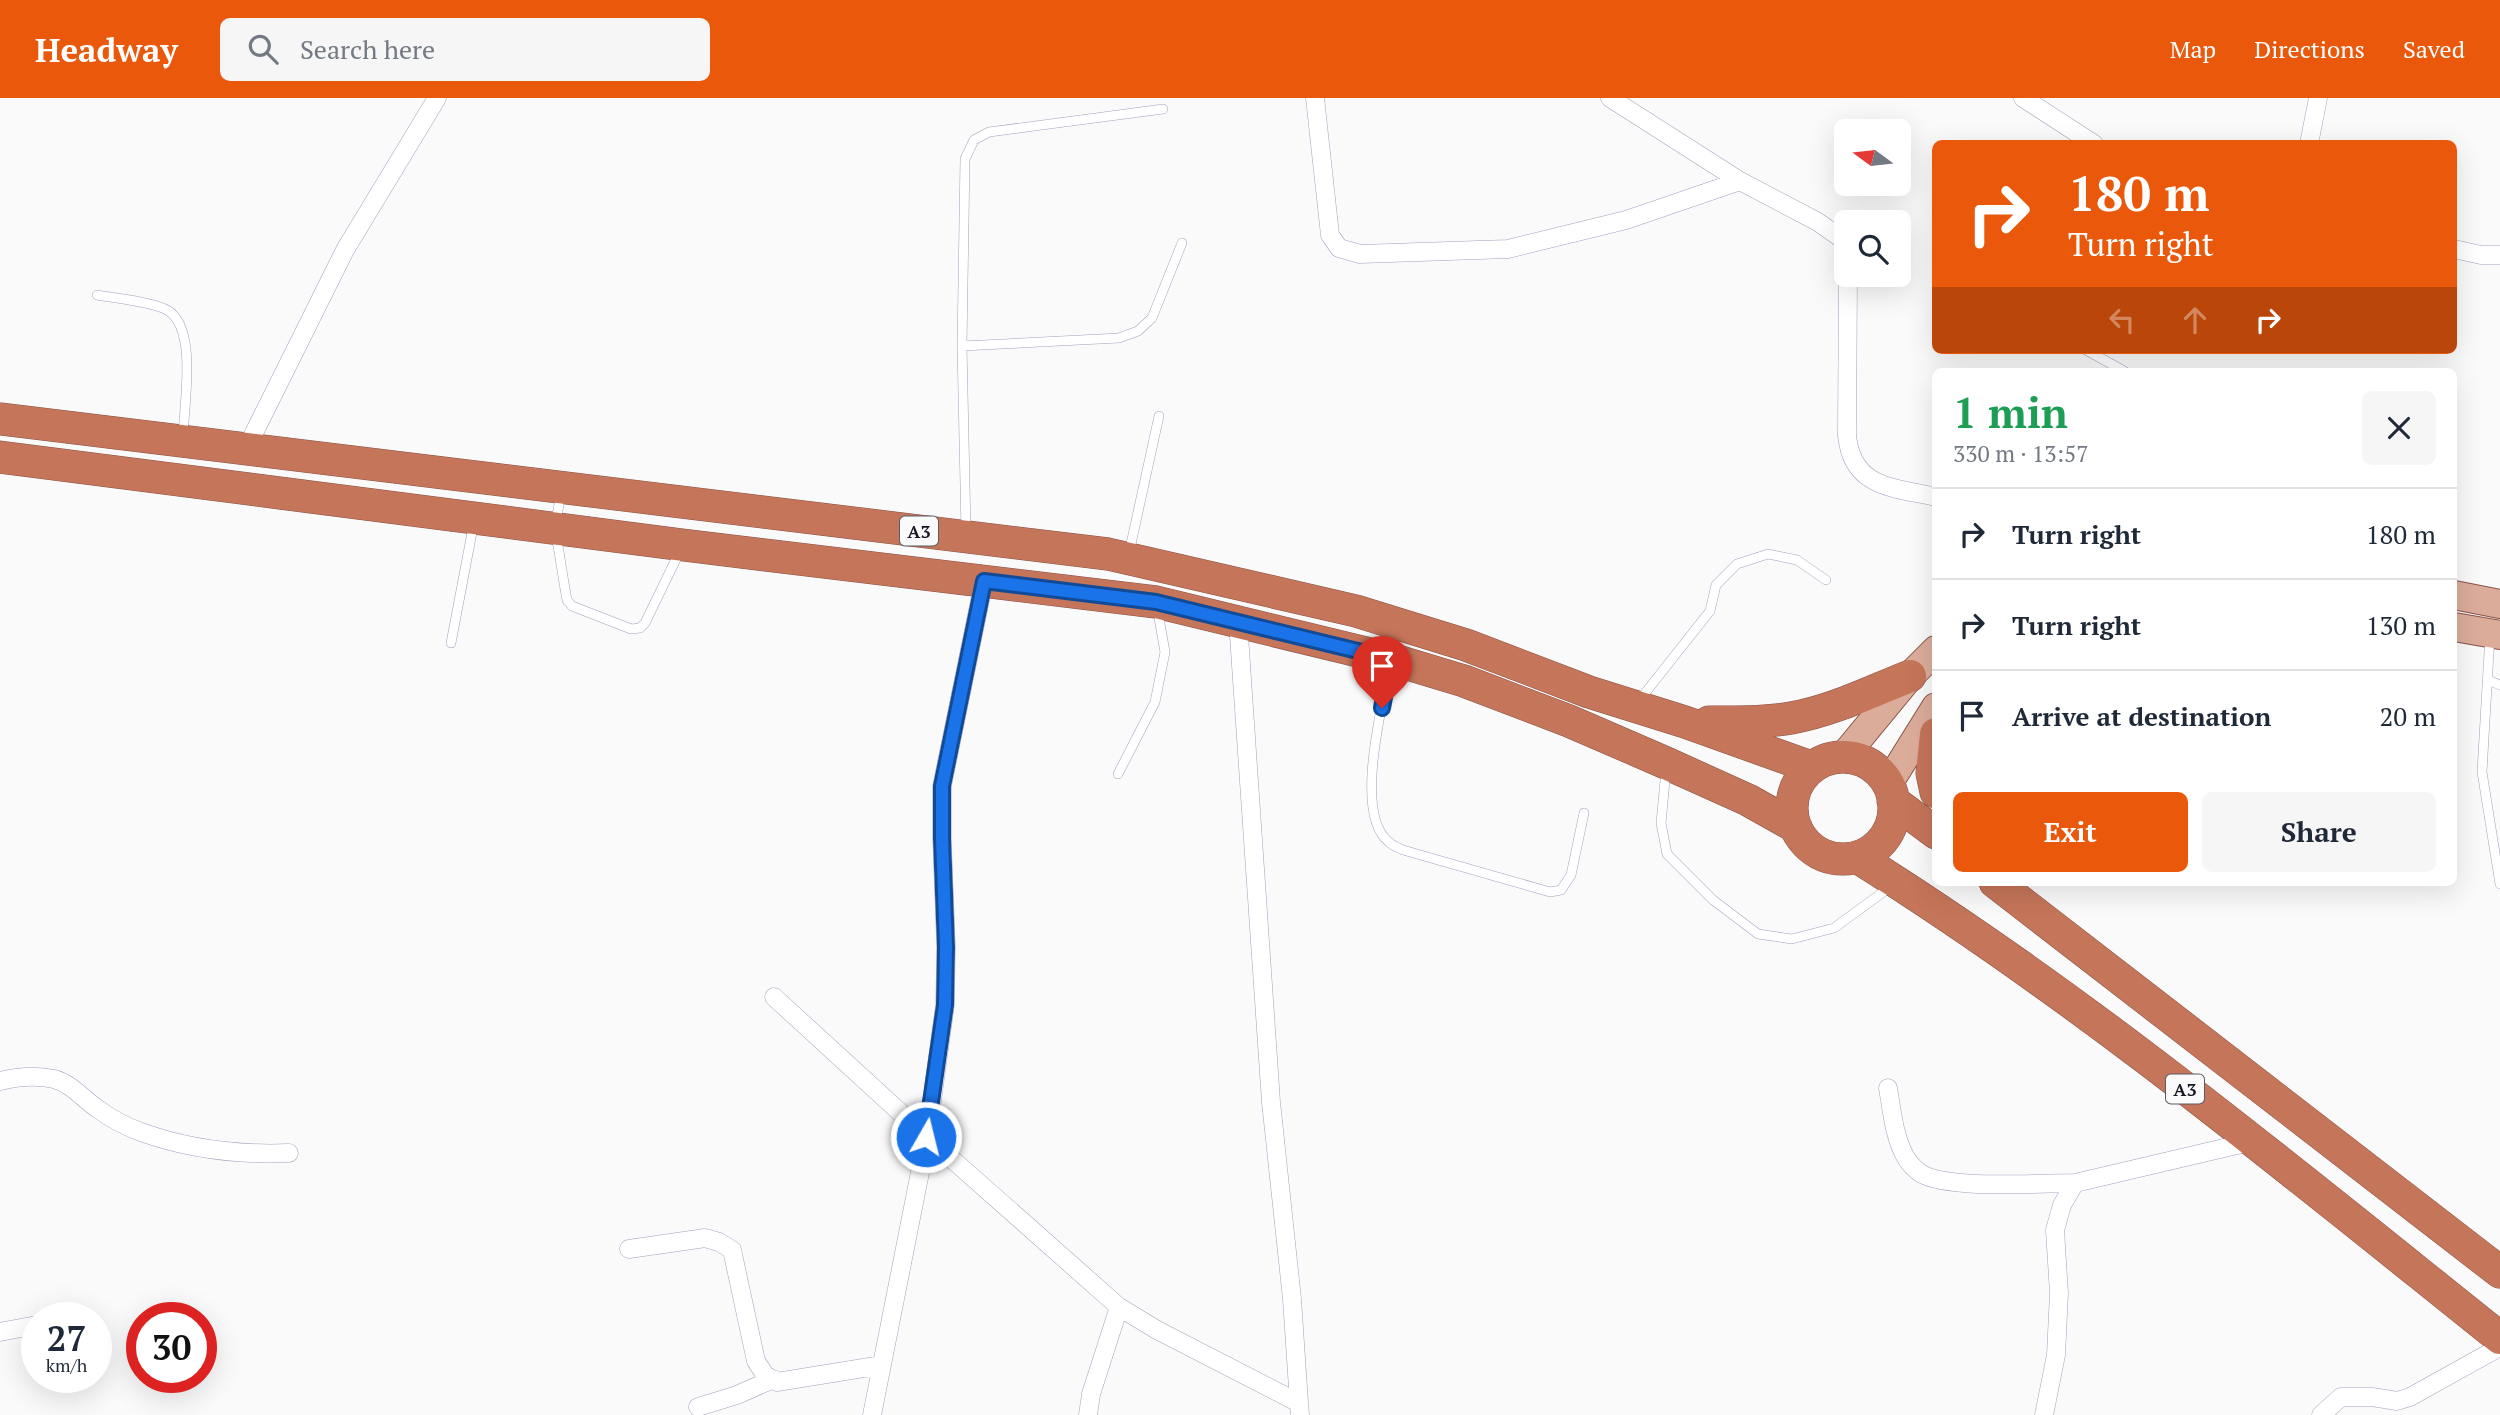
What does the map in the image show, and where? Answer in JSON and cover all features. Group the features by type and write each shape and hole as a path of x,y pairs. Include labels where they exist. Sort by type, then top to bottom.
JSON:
{"highway":[{"name":"A3","path":"0,419 1128,558 1356,611 1466,645 1590,692 1685,722 1811,768"},
{"name":"A3","path":"0,457 683,545 1156,602 1391,659 1464,681 1569,721 1667,763 1748,800 1796,827"},
{"path":"1685,722 1744,722 1792,718 1835,706 1910,676"},
{"path":"1891,792 1892,819 1885,835 1873,849 1857,857 1840,859 1818,853 1801,838 1792,816 1793,798 1799,781 1811,768 1827,759 1844,757 1862,760 1877,770 1891,792 1932,829"},
{"name":"A3","path":"1857,857 1898,882 2088,1016 2254,1141 2500,1338"},
{"name":"A3","path":"1999,886 2500,1272"}],"main road":[{"path":"2457,597 2500,604"},
{"path":"2457,628 2495,634"},
{"path":"1844,757 1910,676 1932,654"},
{"path":"1891,792 1932,715"}],"street":[{"path":"246,449 345,250 437,98"},
{"path":"1315,98 1330,235 1339,248 1360,254 1508,249 1626,220 1740,181"},
{"path":"1610,98 1740,181 1818,222 1834,233"},
{"path":"2023,98 2088,140"},
{"path":"2310,140 2318,98"},
{"path":"2457,250 2481,255 2500,255"},
{"path":"1848,287 1849,454 1860,472 1877,484 1932,496"},
{"path":"872,1415 926,1137 945,1005 942,786 984,581"},
{"path":"1238,621 1271,1102 1292,1299 1300,1409"},
{"path":"774,997 926,1137 1119,1307 1300,1409"},
{"path":"0,1081 16,1077 53,1079 71,1087 97,1109 139,1132 204,1149 252,1155 289,1153"},
{"path":"1888,1088 1896,1134 1906,1157 1918,1172 1961,1182 2075,1183 2254,1141"},
{"path":"2044,1415 2056,1355 2059,1293 2055,1230 2062,1205 2075,1183"},
{"path":"629,1249 705,1238 732,1250 756,1360 765,1374 777,1382 881,1365"},
{"path":"1088,1415 1091,1394 1119,1307"},
{"path":"0,1332 21,1328"},
{"path":"2321,1415 2341,1397 2372,1396 2398,1401 2410,1397 2500,1347"},
{"path":"698,1407 737,1395 773,1379"}],"lane":[{"path":"966,536 961,346 965,159 974,140 989,132 1163,109"},
{"path":"961,346 1119,338 1138,331 1152,318 1182,243"},
{"path":"97,295 165,308 175,315 187,346 183,441"},
{"path":"2093,354 2119,368"},
{"path":"1128,558 1159,416"},
{"path":"562,487 555,527 567,600 572,606 631,629 640,628 646,623 683,545"},
{"path":"451,643 475,517"},
{"path":"1634,706 1710,611 1716,585 1737,564 1768,554 1797,560 1826,580"},
{"path":"1118,774 1156,702 1165,652 1156,602"},
{"path":"2495,634 2488,680 2482,772 2500,884"},
{"path":"1391,659 1370,782 1377,824 1387,842 1403,850 1550,892 1561,890 1571,875 1584,813"},
{"path":"2488,680 2500,685"},
{"path":"1667,763 1661,823 1667,854 1713,900 1758,934 1792,939 1834,928 1898,882"}],"route":[{"path":"926,1137 945,1005 942,786 984,581 1156,602 1391,659 1382,708"}]}
